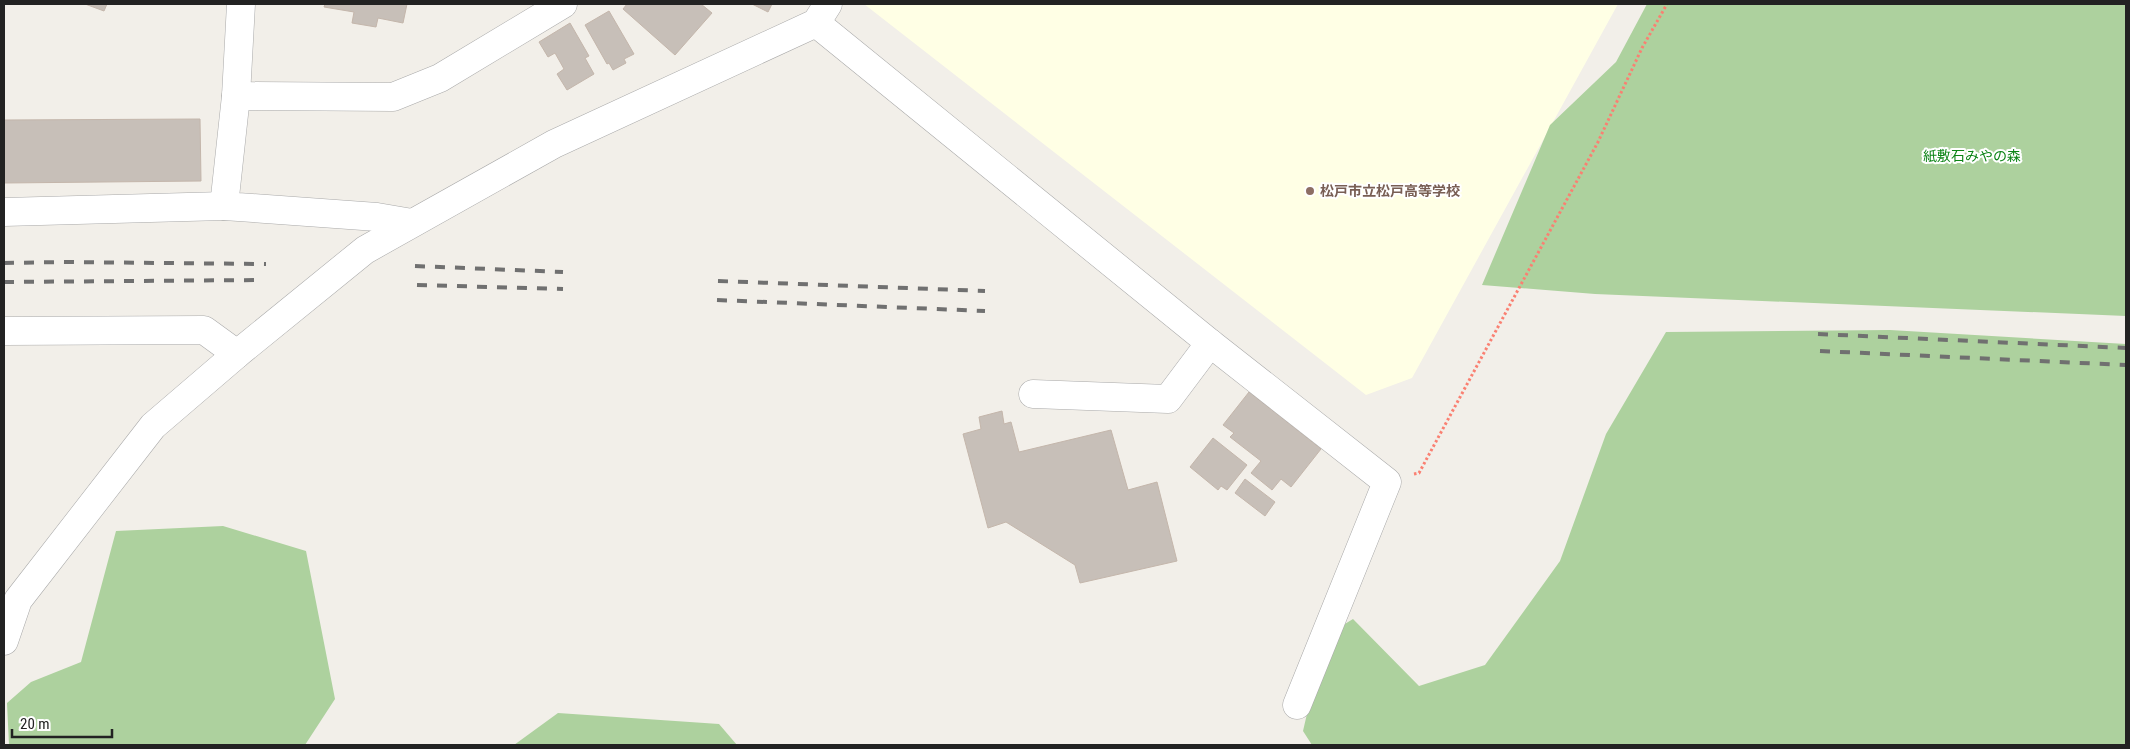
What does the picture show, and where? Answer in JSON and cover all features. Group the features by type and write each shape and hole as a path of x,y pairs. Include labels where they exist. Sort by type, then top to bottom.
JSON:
{"street":[{"path":"224,206 236,96 242,4"},
{"path":"236,96 393,97 440,78 563,4"},
{"path":"4,641 11,596 153,426 237,354 365,250 554,144 822,14 1210,343 1387,482 1297,705"},
{"path":"4,212 224,206 377,217 412,223"},
{"path":"4,330 204,330 237,354"},
{"path":"1033,394 1168,399 1210,343"}],"path":[{"path":"1387,482 1419,473 1598,142 1642,48 1667,4"}],"shaded area":[{"name":"松戸市立松戸高等学校","path":"864,4 1618,4 1412,378 1366,395"}],"green space":[{"name":"紙敷石みやの森","path":"1647,4 2126,4 2126,316 1595,294 1482,285 1550,125 1616,62"},
{"path":"1890,330 2126,344 2126,745 1312,745 1303,731 1325,636 1353,619 1419,686 1485,665 1560,561 1606,434 1666,332"},
{"path":"223,526 306,551 335,699 305,745 9,745 7,703 31,682 81,662 116,531"},
{"path":"558,713 719,724 737,745 514,745"}],"building":[{"path":"85,4 107,4 104,11"},
{"path":"325,4 407,4 403,23 378,18 376,27 352,23 354,12 324,7"},
{"path":"627,4 701,4 712,13 675,55 623,9"},
{"path":"752,4 772,4 768,12"},
{"path":"609,11 634,54 624,59 626,63 613,70 609,63 607,64 585,25"},
{"path":"570,23 589,56 585,58 594,74 567,90 557,74 564,69 555,53 548,57 539,42"},
{"path":"200,119 201,181 4,183 4,120"},
{"path":"1249,392 1321,449 1291,487 1281,479 1272,490 1251,473 1261,461 1230,437 1234,433 1223,425"},
{"path":"1002,411 1004,424 1011,422 1019,452 1111,430 1128,490 1157,482 1177,561 1080,583 1075,565 1006,522 988,528 963,434 981,429 979,417"},
{"path":"1213,438 1247,465 1227,490 1221,486 1218,490 1190,467"},
{"path":"1245,479 1275,502 1265,516 1235,493"}],"railway":[{"path":"4,263 266,264"},
{"path":"415,266 563,272"},
{"path":"4,282 262,280"},
{"path":"718,281 985,291"},
{"path":"417,285 563,289"},
{"path":"717,300 985,311"},
{"path":"1818,334 2126,348"},
{"path":"1820,351 2126,365"}],"place":[{"name":"松戸市立松戸高等学校","path":"1310,191"}]}
